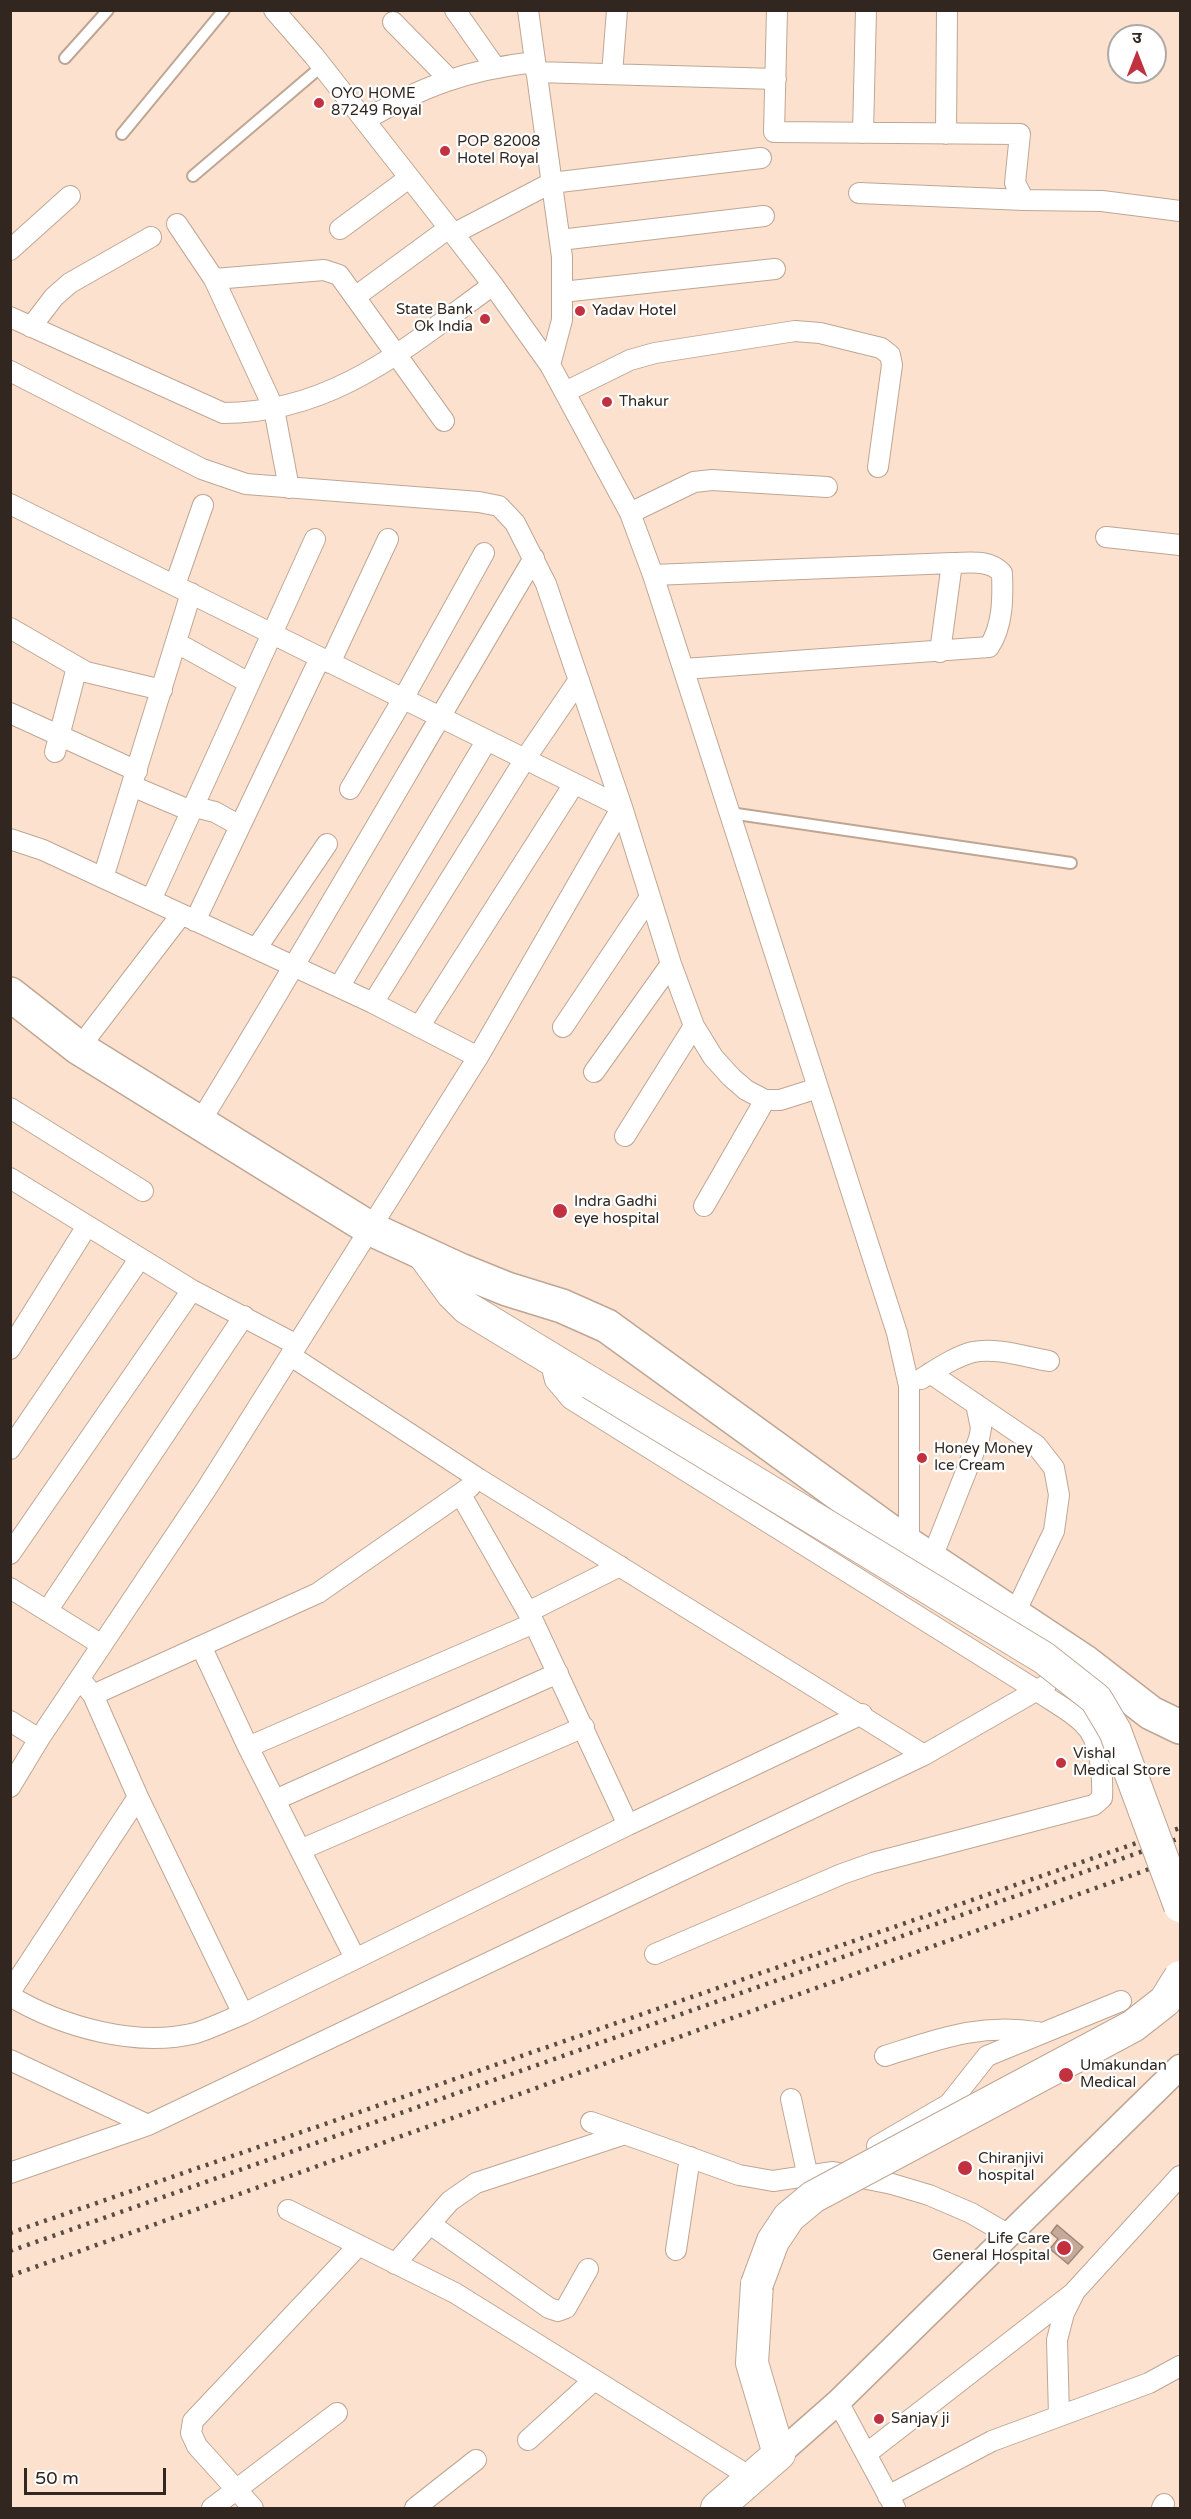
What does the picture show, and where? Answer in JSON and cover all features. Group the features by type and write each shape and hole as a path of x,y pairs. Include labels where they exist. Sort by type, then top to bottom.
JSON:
{"highway":[{"path":"10,994 79,1048 371,1229 424,1255 507,1288 562,1306 607,1326 920,1553 1085,1662 1151,1713 1180,1726"}],"main road":[{"path":"424,1255 452,1293 467,1308 1044,1658 1096,1699 1115,1731 1180,1906"},
{"path":"717,2508 779,2454 752,2364 757,2284 774,2241 789,2217 813,2197 1133,2026 1165,2001 1180,1977"}],"street":[{"path":"274,10 365,120 493,285 550,365 630,513 684,669 897,1333 909,1386 920,1553"},
{"path":"454,10 495,67"},
{"path":"528,10 562,257 562,320 550,365"},
{"path":"612,74 617,10"},
{"path":"777,10 774,132 1020,134 1016,183 1024,200"},
{"path":"863,133 866,10"},
{"path":"946,134 947,10"},
{"path":"393,22 449,79"},
{"path":"365,120 405,97 449,79 495,67 535,67 612,74 776,79"},
{"path":"355,297 451,231 551,183 761,158"},
{"path":"340,229 409,178"},
{"path":"859,193 1102,201 1180,211"},
{"path":"10,250 70,196"},
{"path":"560,240 764,216"},
{"path":"177,224 214,279 274,409 289,488"},
{"path":"31,327 54,297 70,283 151,237"},
{"path":"562,292 775,269"},
{"path":"214,279 324,270 339,275 444,421"},
{"path":"10,316 223,413 274,409 333,391 397,355 493,285"},
{"path":"565,392 630,360 655,353 778,333 795,331 820,333 881,348 890,355 892,365 878,467"},
{"path":"10,370 202,469 246,484 479,502 500,506 515,523 546,584 622,807 671,964 694,1026 713,1057 731,1077 746,1090 765,1100 780,1100 818,1088"},
{"path":"630,513 694,482 712,480 827,487"},
{"path":"10,504 622,807"},
{"path":"103,878 177,643 183,589 203,504"},
{"path":"1106,537 1180,545"},
{"path":"151,900 315,539"},
{"path":"79,1048 188,918 240,826 388,539"},
{"path":"350,789 484,553"},
{"path":"200,1122 295,967 439,717 534,558"},
{"path":"653,575 952,563 988,563 1002,573 1003,602 995,639 989,647 684,669"},
{"path":"940,652 952,563"},
{"path":"10,628 86,672 162,690"},
{"path":"177,643 249,683"},
{"path":"57,744 77,667"},
{"path":"373,1003 525,759 579,680"},
{"path":"10,713 57,744 134,779 191,811"},
{"path":"339,987 487,740"},
{"path":"419,1027 574,784"},
{"path":"191,811 195,807 215,812 240,826"},
{"path":"10,1786 207,1488 371,1229 478,1057 622,807"},
{"path":"10,839 43,850 339,987 478,1057"},
{"path":"256,949 327,844"},
{"path":"563,1027 650,897"},
{"path":"594,1072 671,964"},
{"path":"625,1136 694,1026"},
{"path":"704,1206 765,1100"},
{"path":"10,1108 143,1191"},
{"path":"10,1178 192,1290 244,1316 479,1479 862,1714 924,1755"},
{"path":"10,1349 87,1226"},
{"path":"10,1449 140,1258"},
{"path":"10,1554 192,1290"},
{"path":"46,1611 244,1316"},
{"path":"909,1386 954,1359 974,1352 991,1352 1049,1361"},
{"path":"549,1356 555,1380 572,1399 1036,1690 1084,1723 1095,1740 1103,1783 1102,1798 1094,1805 863,1866 655,1954"},
{"path":"930,1373 1036,1445 1054,1468 1059,1495 1054,1531 1014,1615"},
{"path":"920,1553 979,1439 981,1428 976,1404"},
{"path":"93,1695 318,1593 461,1495 479,1479"},
{"path":"461,1495 531,1617 584,1726 628,1825"},
{"path":"248,1747 531,1617 620,1566"},
{"path":"10,1588 102,1645"},
{"path":"201,1646 248,1747 356,1959"},
{"path":"10,2174 148,2125 924,1755 1085,1662"},
{"path":"275,1800 558,1673"},
{"path":"80,1678 93,1695 138,1797 243,2014"},
{"path":"138,1797 10,1994 77,2026 140,2038 196,2033 243,2014 628,1825 862,1714"},
{"path":"10,1721 39,1739"},
{"path":"300,1850 584,1726"},
{"path":"833,2172 949,2104 987,2056 1121,2001"},
{"path":"885,2056 962,2033 992,2029 1040,2033"},
{"path":"10,2060 148,2125"},
{"path":"779,2454 838,2402 1180,2067"},
{"path":"791,2099 808,2176"},
{"path":"591,2122 739,2175 773,2181 833,2172 892,2184 928,2195 971,2213 1009,2235"},
{"path":"395,2264 450,2201 476,2183 625,2134"},
{"path":"676,2250 690,2157"},
{"path":"866,2454 1075,2291 1178,2183"},
{"path":"288,2210 455,2294 752,2478"},
{"path":"430,2224 549,2308 558,2311 566,2308 588,2269"},
{"path":"253,2508 197,2446 190,2433 193,2421 359,2245"},
{"path":"1059,2416 1057,2340 1064,2313 1075,2291"},
{"path":"838,2402 892,2502 992,2441 1149,2384 1180,2366"},
{"path":"528,2440 594,2380"},
{"path":"212,2508 337,2413"},
{"path":"415,2508 476,2460"}],"lane":[{"path":"65,58 108,10"},
{"path":"122,134 224,10"},
{"path":"194,176 322,66"},
{"path":"730,813 1071,863"}],"building":[{"path":"1057,2225 1083,2247 1068,2264 1050,2249 1058,2239 1051,2233"}],"railway":[{"path":"10,2233 1180,1828"},
{"path":"10,2251 1180,1838"},
{"path":"10,2276 1180,1858"}],"place":[{"name":"OYO HOME 87249 Royal","path":"319,103"},
{"name":"POP 82008 Hotel Royal","path":"445,151"},
{"name":"Yadav Hotel","path":"580,311"},
{"name":"State Bank Ok India","path":"485,319"},
{"name":"Thakur","path":"607,402"},
{"name":"Indra Gadhi eye hospital","path":"560,1211"},
{"name":"Honey Money Ice Cream","path":"922,1458"},
{"name":"Vishal Medical Store","path":"1061,1763"},
{"name":"Umakundan Medical","path":"1066,2075"},
{"name":"Chiranjivi hospital","path":"965,2168"},
{"name":"Life Care General Hospital","path":"1064,2248"},
{"name":"Sanjay ji","path":"879,2419"}]}
